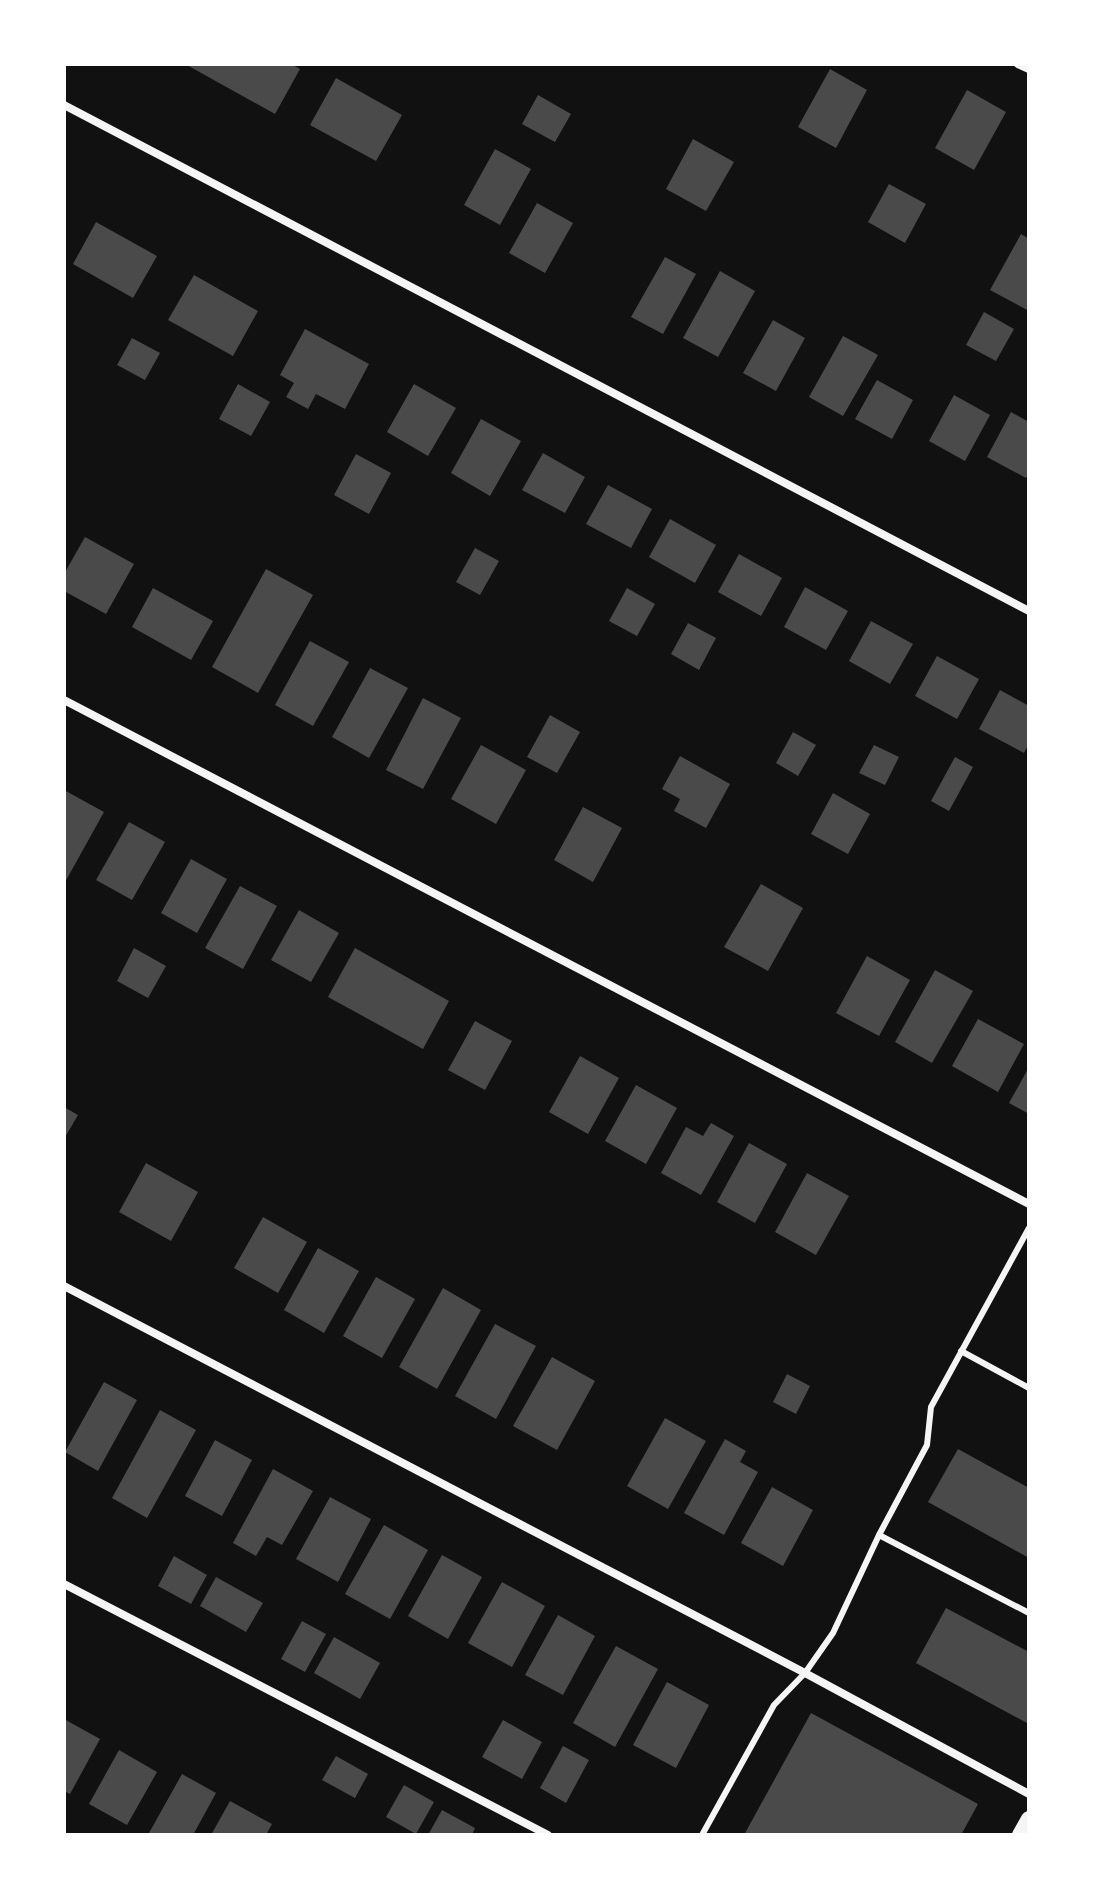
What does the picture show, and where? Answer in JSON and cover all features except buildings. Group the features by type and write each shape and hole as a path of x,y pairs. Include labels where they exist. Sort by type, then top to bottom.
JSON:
{"main road":[{"path":"1020,1835 1029,1819"}],"street":[{"path":"1018,64 1029,69"},
{"path":"64,105 1029,611"},
{"path":"64,700 1029,1204"},
{"path":"64,1286 805,1673 1029,1794"},
{"path":"64,1584 548,1835"}],"lane":[{"path":"702,1835 774,1705 805,1673 833,1633 879,1535 927,1445 931,1407 1029,1228"},
{"path":"961,1351 1029,1388"},
{"path":"879,1535 1029,1613"}]}
